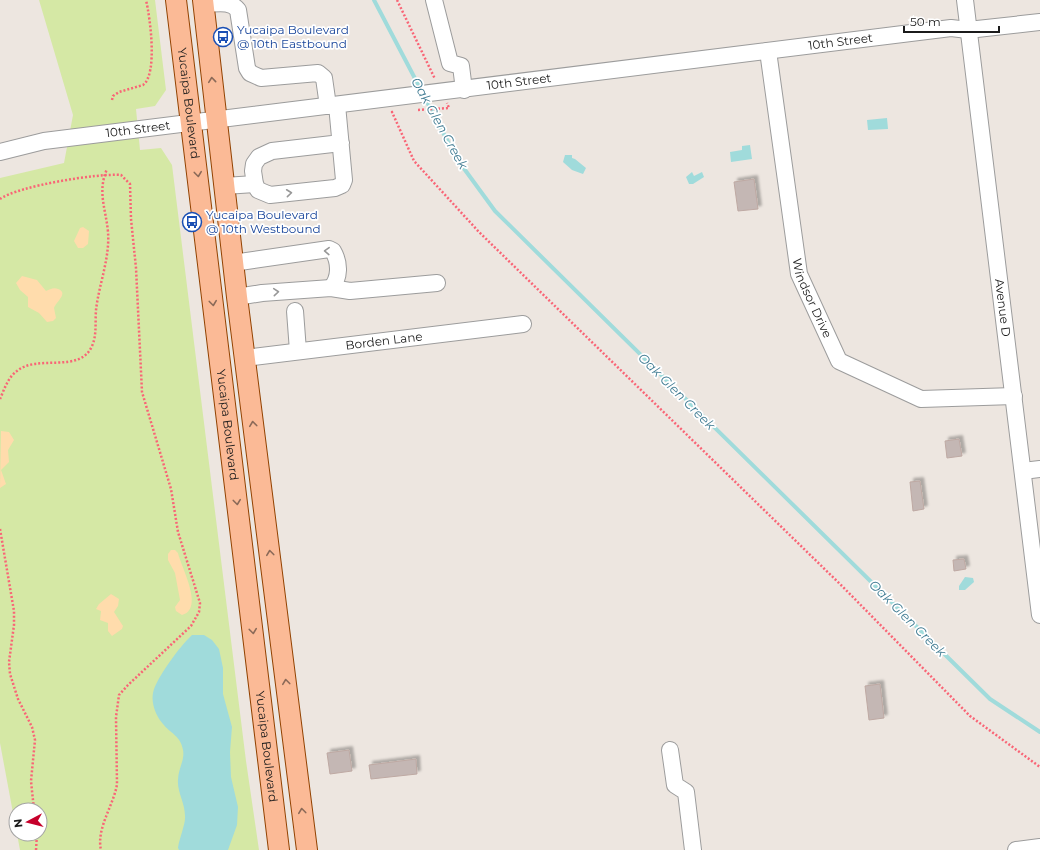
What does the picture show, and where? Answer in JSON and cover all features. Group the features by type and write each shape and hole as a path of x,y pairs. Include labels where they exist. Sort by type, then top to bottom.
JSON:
{"main road":[{"name":"Yucaipa Boulevard","path":"176,0 192,122 279,850"},
{"name":"Yucaipa Boulevard","path":"204,2 237,296 307,850"}],"street":[{"path":"434,0 450,63 461,66 464,90"},
{"name":"Avenue D","path":"964,0 1040,615"},
{"path":"204,2 230,3 235,5 238,10 247,68 250,74 261,78 318,73 324,78 333,105 341,143 344,180 342,185 335,188 270,195 258,190 255,184 254,164 259,156 272,151 341,143"},
{"name":"10th Street","path":"0,152 44,140 217,118 333,105 396,105 438,98 464,90 951,28 968,30 1040,22"},
{"name":"Windsor Drive","path":"768,51 799,274 839,361 921,399 1014,396"},
{"path":"224,186 255,184"},
{"path":"233,263 329,249 333,251 335,255 338,276 337,282 331,288"},
{"path":"237,296 331,288 350,291 437,283"},
{"path":"294,311 298,351"},
{"name":"Borden Lane","path":"245,358 523,324"},
{"path":"1023,472 1040,469"},
{"path":"670,750 675,785 686,792 693,850"},
{"path":"1016,850 1040,847"}],"path":[{"path":"112,100 113,96 119,92 143,85 147,82 150,75 151,35 146,0"},
{"path":"397,0 438,98 417,110"},
{"path":"396,105 392,112 414,161 479,232 842,586 970,716 1040,767"},
{"path":"0,399 8,382 19,369 38,363 76,360 88,353 93,344 96,310 108,239 102,203 104,175 107,169"},
{"path":"0,199 12,193 71,180 104,175 121,175 130,184 142,392 171,489 178,532 200,603 199,612 191,626 119,695 116,717 117,784 116,792 102,831 101,850"},
{"path":"0,529 5,550 14,611 14,625 9,662 10,674 18,699 32,728 35,740 31,781 33,802"}],"green space":[{"path":"39,0 155,0 166,90 155,106 136,109 140,150 161,148 172,165 246,761 259,850 20,850 18,842 48,842 48,802 11,802 0,743 0,178 64,163 73,115"}],"sand":[{"path":"83,227 89,231 88,244 83,248 78,248 74,241 80,228"},
{"path":"22,276 37,280 46,291 55,288 61,291 61,298 54,308 56,318 53,321 47,322 39,313 28,307 28,297 20,290 16,283"},
{"path":"1,431 9,432 14,440 8,450 9,462 1,470 6,484 0,488"},
{"path":"171,550 175,550 178,553 192,596 192,605 189,611 182,615 176,611 175,607 180,600 175,573 168,560 168,554"},
{"path":"111,594 119,599 118,606 114,612 123,626 122,629 112,636 108,631 108,623 100,620 101,611 96,609 99,604"}],"water":[{"path":"887,118 888,129 868,130 867,120"},
{"path":"750,145 752,159 731,162 730,152 742,150 742,146"},
{"path":"565,155 572,155 572,158 586,168 583,174 572,170 563,162"},
{"path":"692,172 694,176 702,172 704,177 693,184 689,184 686,177"},
{"path":"965,577 973,578 974,582 965,590 959,590 959,586"},
{"path":"192,635 204,635 212,640 219,649 223,668 223,694 232,727 230,752 231,777 238,807 237,825 228,850 179,850 178,848 185,819 185,811 178,784 183,750 178,738 160,721 153,701 153,693 159,679 182,646"}],"building":[{"path":"754,179 758,209 738,211 734,182"},
{"path":"959,439 962,456 947,458 945,441"},
{"path":"920,481 924,509 913,511 910,482"},
{"path":"964,559 966,569 954,571 953,560"},
{"path":"880,684 884,718 869,720 865,686"},
{"path":"349,750 352,771 330,774 327,753"},
{"path":"416,759 417,774 371,779 369,765"}],"waterway":[{"name":"Oak Glen Creek","path":"374,0 421,90"},
{"name":"Oak Glen Creek","path":"425,98 457,159 495,211 990,699 1040,732"}],"place":[{"name":"Yucaipa Boulevard @ 10th Eastbound","path":"223,37"},
{"name":"Yucaipa Boulevard @ 10th Westbound","path":"192,222"}]}
